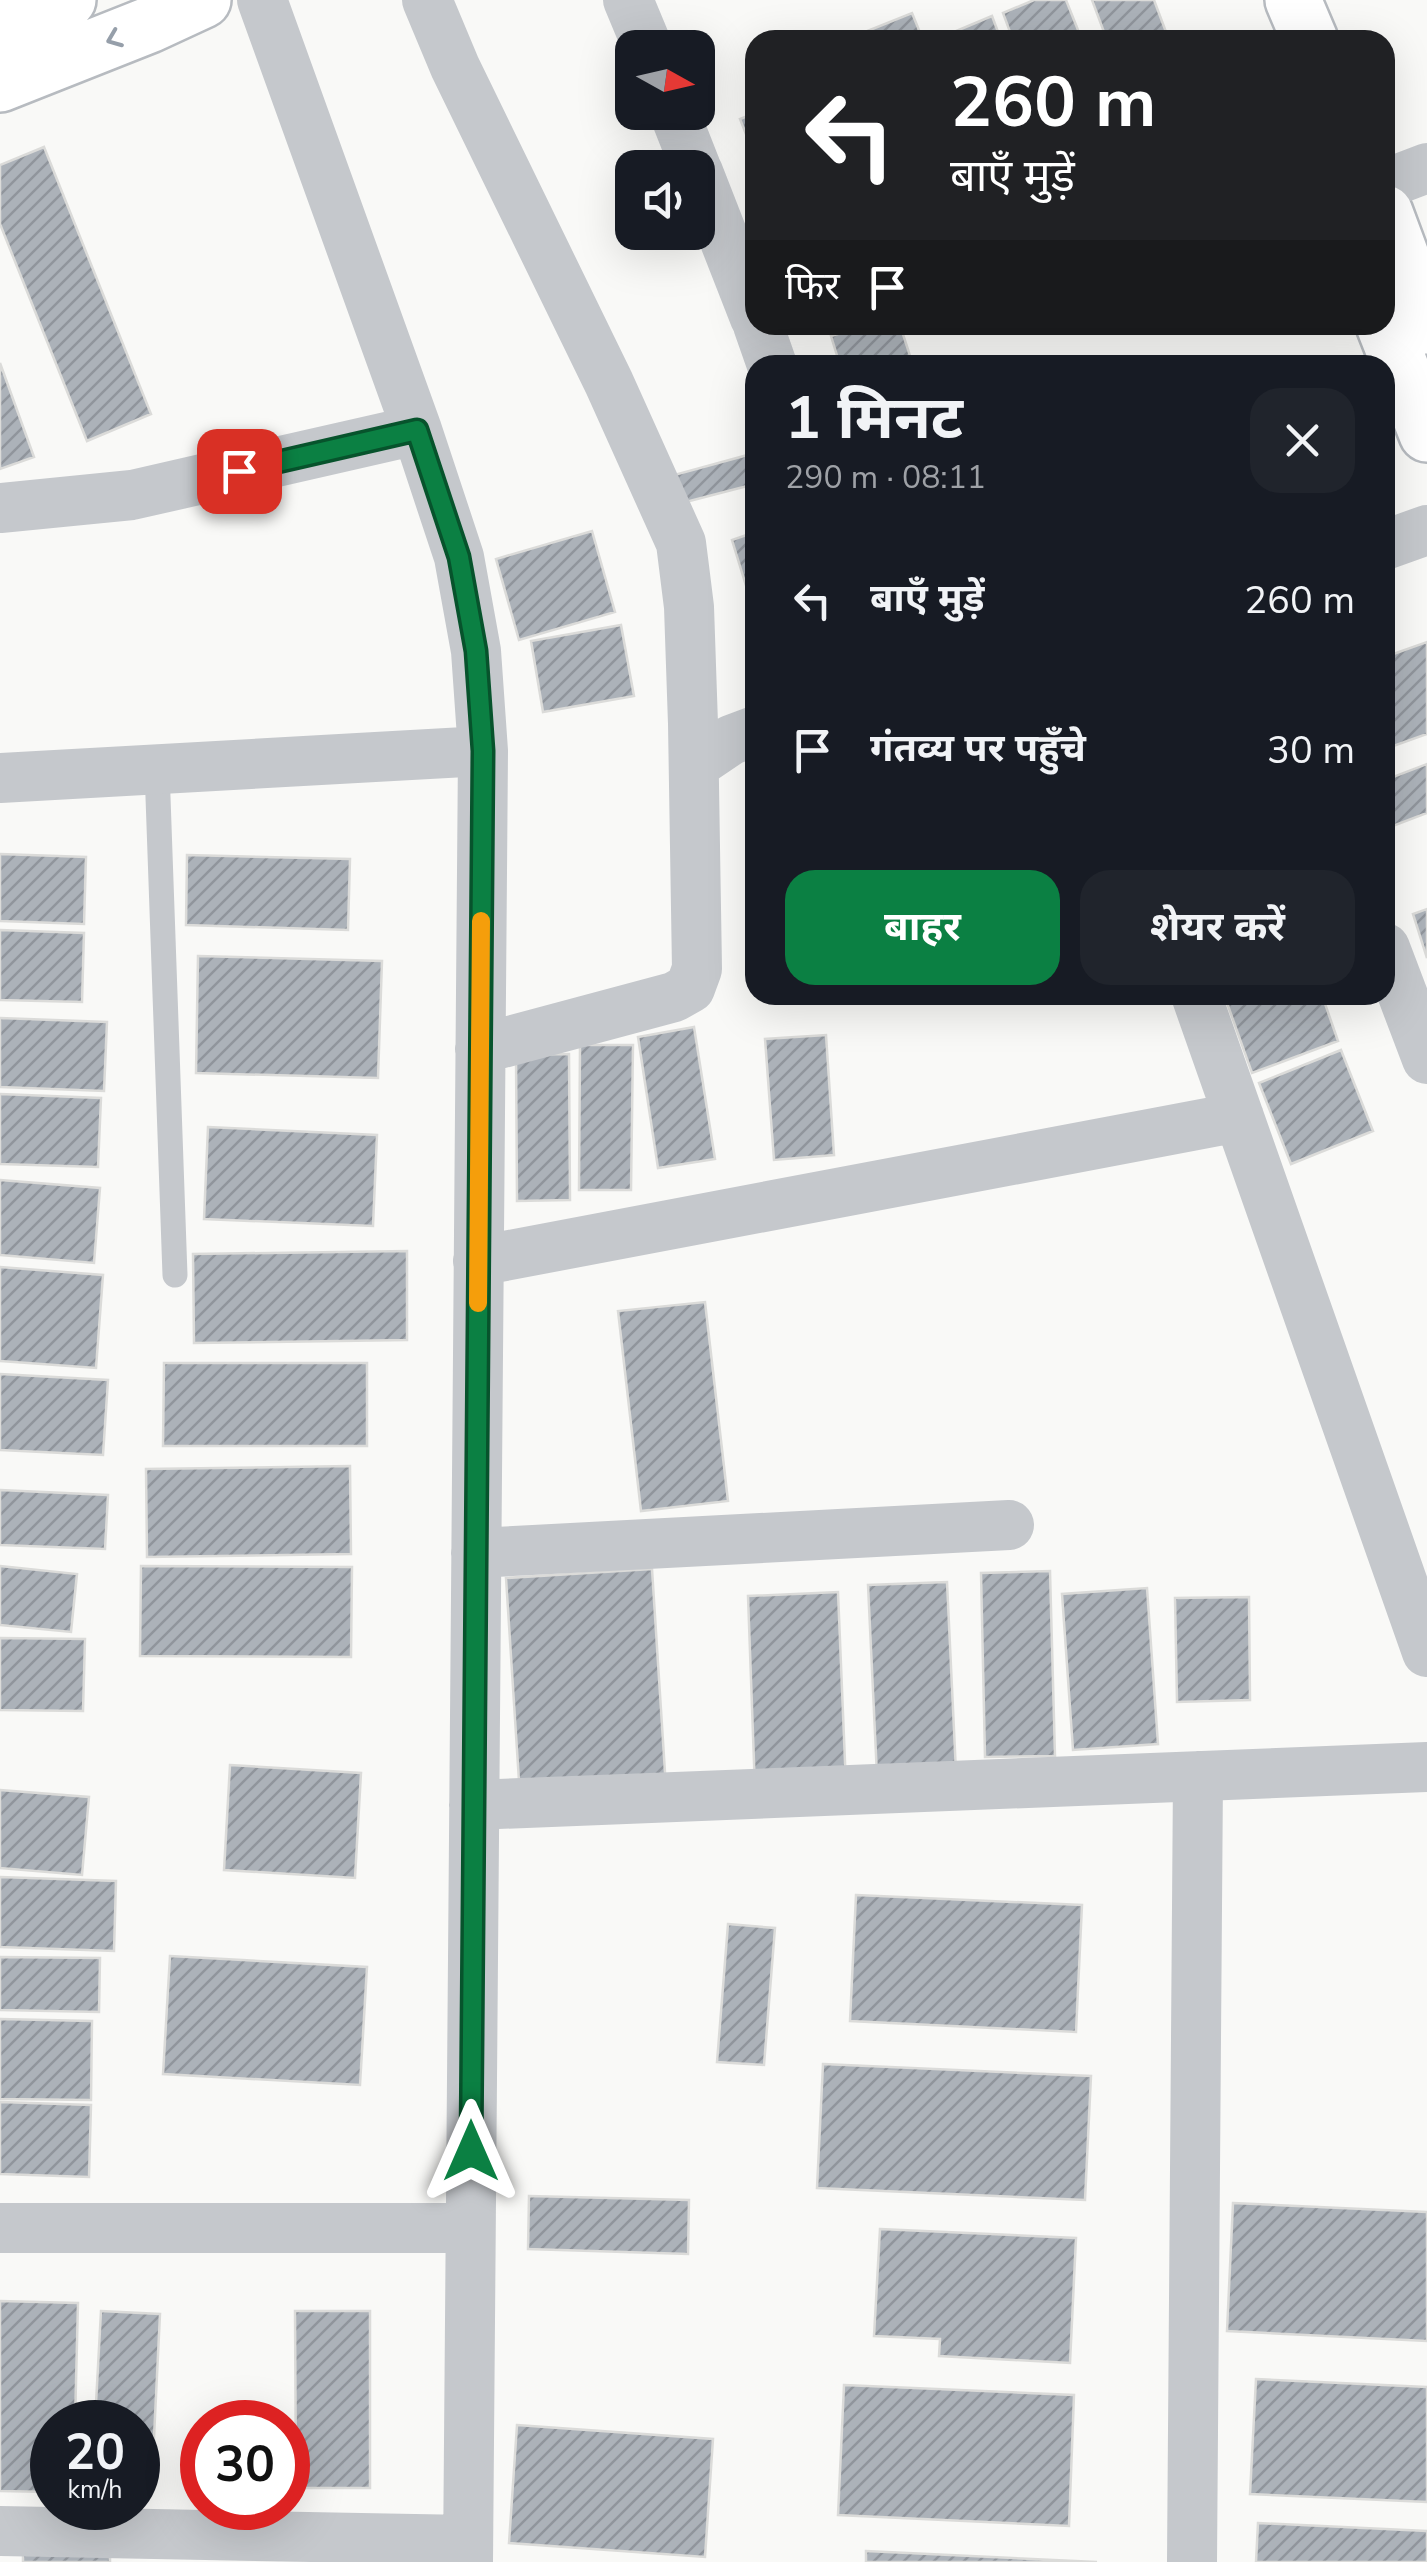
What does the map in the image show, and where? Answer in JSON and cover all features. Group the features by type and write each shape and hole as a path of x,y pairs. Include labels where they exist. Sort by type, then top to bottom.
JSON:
{"street":[{"path":"0,28 68,0"},
{"path":"0,84 203,0"},
{"path":"0,2531 468,2551 483,751 476,651 459,557 262,0"},
{"path":"427,0 681,543 688,607 697,969 690,988 674,997 480,1049"},
{"path":"628,0 640,30"},
{"path":"1254,0 1266,30"},
{"path":"1292,0 1306,30"},
{"path":"1395,180 1427,168"},
{"path":"715,215 745,289"},
{"path":"1395,240 1427,326"},
{"path":"1388,335 1427,434"},
{"path":"0,508 132,495 417,430"},
{"path":"1395,542 1427,530"},
{"path":"694,766 745,735"},
{"path":"0,778 483,751"},
{"path":"1395,975 1427,1060"},
{"path":"1200,1005 1427,1652"},
{"path":"478,1261 1239,1117"},
{"path":"476,1553 1009,1524"},
{"path":"474,1805 1427,1767"},
{"path":"1192,2562 1198,1776"},
{"path":"0,2228 470,2228"}],"lane":[{"path":"156,769 175,1276"}],"building":[{"path":"1034,0 1066,0 1078,30 1009,30 1003,13"},
{"path":"1092,0 1154,0 1165,30 1103,30"},
{"path":"912,13 919,30 870,30"},
{"path":"992,16 997,30 959,30"},
{"path":"44,147 151,414 87,441 0,224 0,165"},
{"path":"903,335 910,355 837,355 831,336"},
{"path":"0,363 34,457 0,469"},
{"path":"745,456 745,487 682,503 674,475"},
{"path":"592,531 615,612 519,640 496,559"},
{"path":"745,535 745,582 732,540"},
{"path":"621,625 634,696 543,712 531,641"},
{"path":"1427,642 1427,734 1395,745 1395,653"},
{"path":"1427,764 1427,813 1395,825 1395,776"},
{"path":"0,854 86,857 84,924 0,921"},
{"path":"187,855 350,859 348,930 186,925"},
{"path":"1427,909 1427,958 1413,914"},
{"path":"0,930 84,933 82,1002 0,1000"},
{"path":"198,956 382,961 378,1078 196,1073"},
{"path":"1228,1005 1325,1005 1338,1041 1252,1073"},
{"path":"0,1018 107,1022 104,1091 0,1087"},
{"path":"694,1027 715,1159 658,1168 638,1037"},
{"path":"826,1035 834,1155 774,1160 765,1039"},
{"path":"580,1045 633,1045 631,1190 579,1190"},
{"path":"1341,1050 1373,1131 1291,1164 1259,1083"},
{"path":"569,1054 570,1200 517,1201 516,1055"},
{"path":"0,1094 101,1098 98,1167 0,1164"},
{"path":"208,1127 377,1135 373,1226 204,1219"},
{"path":"0,1180 100,1188 94,1263 0,1255"},
{"path":"407,1251 407,1340 194,1343 193,1254"},
{"path":"0,1267 103,1275 96,1368 0,1361"},
{"path":"705,1302 728,1501 641,1511 618,1311"},
{"path":"164,1363 367,1363 367,1446 163,1446"},
{"path":"0,1374 108,1380 103,1455 0,1450"},
{"path":"350,1466 351,1554 147,1557 146,1469"},
{"path":"0,1490 108,1495 105,1549 0,1545"},
{"path":"0,1566 77,1574 71,1632 0,1625"},
{"path":"141,1566 352,1567 351,1657 140,1656"},
{"path":"652,1569 666,1788 520,1797 506,1578"},
{"path":"1050,1571 1055,1756 985,1757 981,1573"},
{"path":"947,1582 956,1772 877,1776 868,1585"},
{"path":"1147,1588 1158,1744 1073,1750 1062,1594"},
{"path":"838,1592 846,1786 755,1790 748,1596"},
{"path":"1249,1597 1250,1700 1177,1702 1175,1598"},
{"path":"0,1638 85,1639 83,1711 0,1710"},
{"path":"230,1765 361,1773 355,1878 224,1870"},
{"path":"0,1790 89,1797 82,1875 0,1868"},
{"path":"0,1877 116,1881 114,1951 0,1947"},
{"path":"856,1895 1082,1905 1076,2032 850,2021"},
{"path":"728,1924 775,1928 764,2065 717,2062"},
{"path":"170,1956 367,1967 360,2085 163,2074"},
{"path":"0,1957 100,1958 99,2012 0,2010"},
{"path":"0,2019 92,2021 91,2100 0,2099"},
{"path":"823,2064 1091,2076 1085,2200 817,2188"},
{"path":"0,2102 91,2105 89,2177 0,2174"},
{"path":"529,2196 689,2200 688,2254 528,2249"},
{"path":"1233,2203 1427,2212 1427,2341 1227,2331"},
{"path":"880,2229 1076,2238 1070,2363 939,2356 940,2339 874,2336"},
{"path":"0,2301 78,2303 76,2400 30,2400 30,2492 0,2491"},
{"path":"101,2311 160,2314 156,2400 96,2400"},
{"path":"295,2311 370,2311 370,2488 310,2488 310,2400 296,2400"},
{"path":"1256,2379 1427,2387 1427,2502 1250,2494"},
{"path":"844,2385 1074,2395 1069,2526 838,2515"},
{"path":"517,2425 713,2439 705,2557 509,2543"},
{"path":"1258,2523 1427,2531 1427,2562 1256,2562"},
{"path":"23,2542 110,2543 110,2562 23,2562"},
{"path":"866,2551 1097,2562 866,2562"}],"slow traffic":[{"path":"478,1303 481,921"}],"route":[{"path":"239,471 417,430 459,557 476,651 483,751 471,2151"}]}
